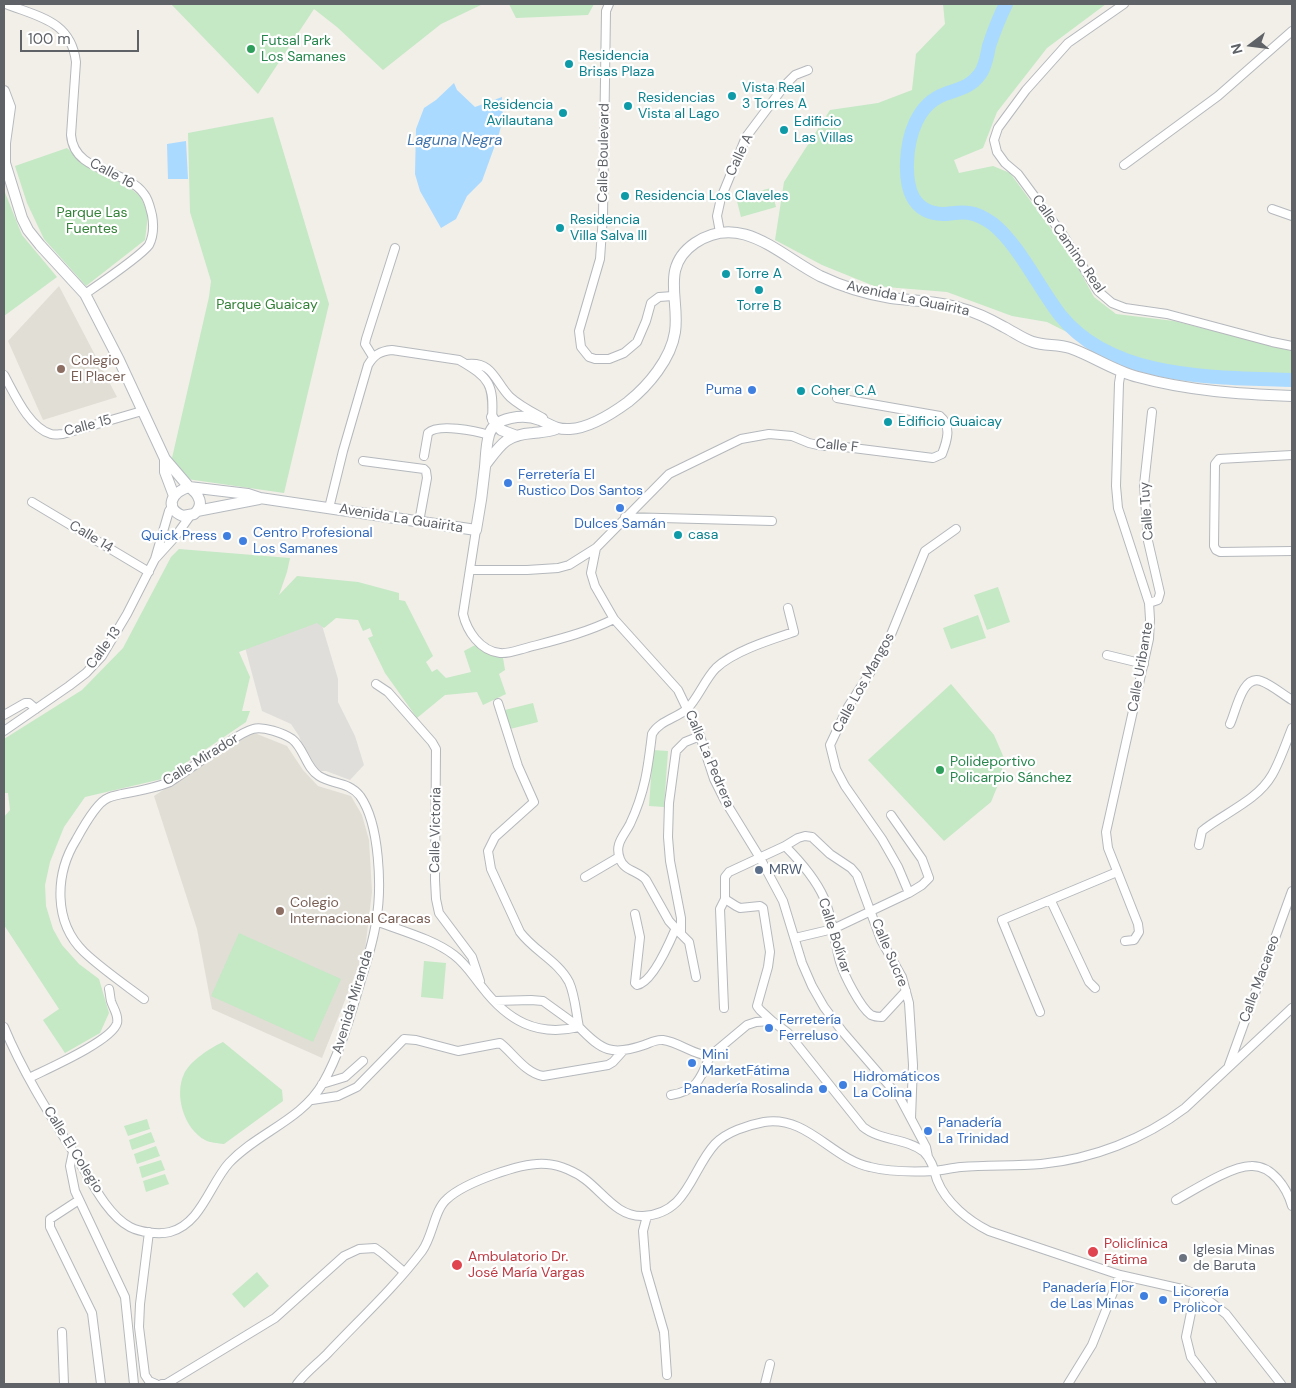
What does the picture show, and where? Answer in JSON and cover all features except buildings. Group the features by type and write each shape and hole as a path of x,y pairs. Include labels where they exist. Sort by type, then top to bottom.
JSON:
{"street":[{"name":"Calle 16","path":"6,4 56,24 69,37 76,62 71,134 72,145 93,166 136,186 149,203 154,233 148,246 85,294"},
{"name":"Calle Boulevard","path":"609,4 606,11 603,216 600,259 579,331 580,347 589,357 595,359 608,359 624,353 637,342 646,321 649,306 653,300 659,297 673,296"},
{"name":"Calle Camino Real","path":"1124,4 1068,43 1014,105 998,128 994,140 997,152 1005,164 1018,174 1063,235 1098,291 1112,303 1125,308 1168,314 1292,346"},
{"path":"1124,165 1218,96 1292,31"},
{"name":"Calle A","path":"720,232 717,216 722,198 746,137 785,85 795,76 808,70"},
{"path":"4,91 8,100 10,114 5,143 5,163 19,210 26,225 36,239 65,274 85,294 119,360 165,459 200,497 200,502 193,514 183,516 178,513 164,472 165,459"},
{"path":"1272,209 1292,216"},
{"name":"Avenida La Guairita","path":"486,465 503,442 518,436 556,429 579,428 607,415 628,401 655,374 666,356 675,332 673,296 675,270 681,257 693,244 714,233 720,232 740,232 756,238 800,265 849,288 889,297 942,303 967,310 987,318 1035,343 1067,347 1137,377 1196,390 1244,395 1292,396"},
{"path":"373,357 365,344 366,339 395,248"},
{"path":"329,508 343,451 368,366 373,357 382,351 392,350 459,360 467,364 484,376 490,385 492,397 491,427"},
{"path":"467,364 485,366 494,375 506,393 516,402 546,419 556,429"},
{"name":"Calle Uribante","path":"1121,371 1116,486 1118,508 1149,603 1150,627 1144,664 1106,832 1108,848 1138,924 1139,932 1134,940 1125,942"},
{"name":"Calle 15","path":"4,375 24,412 42,429 52,434 64,434 142,411"},
{"name":"Calle F","path":"470,570 527,570 558,568 569,565 596,548 669,474 741,439 769,434 792,436 810,444 822,446 837,446 933,458 942,454 948,439 946,425 940,416 837,398"},
{"name":"Calle Tuy","path":"1149,603 1158,600 1160,593 1148,541 1144,494 1144,471 1152,412"},
{"name":"Avenida La Guairita","path":"189,487 248,494 260,498 476,530 491,427 505,420 532,418 541,420 556,429"},
{"path":"424,456 428,433 435,428 474,431 491,427 518,436"},
{"path":"1292,455 1219,459 1215,464 1214,546 1220,552 1292,551"},
{"path":"362,461 424,468 426,470 427,478 419,522"},
{"path":"173,501 178,491 189,487"},
{"name":"Avenida La Guairita","path":"193,514 254,501 260,498"},
{"name":"Calle 13","path":"4,731 86,673 102,656 127,614 155,559 173,501"},
{"name":"Calle 14","path":"32,502 149,572"},
{"name":"Calle 13","path":"155,559 193,514"},
{"path":"625,517 772,521"},
{"name":"Calle Los Mangos","path":"909,893 898,867 882,839 845,786 836,769 830,745 848,707 875,665 890,637 925,551 956,528"},
{"path":"476,530 463,614 466,626 481,645 489,650 501,653 576,635 614,619"},
{"name":"Calle La Pedrera","path":"596,548 591,573 594,586 614,619 673,684 688,708 700,736 714,779 783,901 802,962 824,1007 842,1031 900,1098 926,1147 928,1157 941,1187 952,1202 964,1216 989,1232 1120,1275 1195,1293 1212,1302 1226,1314 1281,1384"},
{"path":"696,977 688,942 678,932 646,880 623,865 619,857 618,845 629,826 645,786 653,732 657,727 688,708 716,668 724,662 735,655 794,632 788,608"},
{"path":"1108,656 1144,664"},
{"path":"1230,724 1244,686 1252,681 1261,681 1292,700"},
{"name":"Calle Victoria","path":"376,684 388,692 433,743 436,749 436,903 440,913 472,957 482,988"},
{"path":"4,715 25,703 36,709"},
{"path":"498,703 518,766 534,802 500,831 492,841 488,851 490,864 520,932 562,972 569,982 579,1027"},
{"name":"Calle Mirador","path":"144,999 83,951 68,930 61,910 60,886 65,863 89,818 106,798 170,782 235,738 254,728 279,732 291,738 319,776 343,783 354,790 359,796 367,809 375,839 379,883 376,921"},
{"path":"1199,845 1202,832 1248,800 1272,776 1292,728"},
{"path":"636,914 640,936 635,983 637,985 645,982 678,932 681,918 670,861 668,838 669,802 676,751 685,742 700,736"},
{"path":"795,938 833,929 909,893 929,878 922,859 891,815"},
{"name":"Calle Sucre","path":"725,899 725,877 728,873 805,836 812,837 857,875 881,940 902,976 909,1004 913,1065 911,1120"},
{"name":"Calle Bolívar","path":"785,846 808,873 823,896 829,911 840,963 859,998 873,1016 882,1017 906,992"},
{"path":"585,877 619,857"},
{"path":"1040,1012 1002,920 1117,872"},
{"name":"Calle Macareo","path":"1228,1067 1292,891"},
{"path":"724,1008 720,909 725,899 738,907 760,906 763,908 770,952 768,967 757,1006 760,1010 788,1033 863,1128 916,1147 928,1157"},
{"path":"1051,900 1089,982 1094,988"},
{"path":"376,921 447,950 469,970 494,1001 515,1018 533,1027 558,1031 579,1027"},
{"name":"Avenida Miranda","path":"150,1232 170,1232 185,1225 195,1214 229,1163 248,1147 295,1115 312,1100 322,1084 343,1040 376,921"},
{"path":"29,1078 68,1059 112,1032 117,1024 118,1017 111,1000 110,989"},
{"path":"494,1001 543,1001 579,1027 600,1046 612,1051 622,1052 661,1040 695,1053 710,1056"},
{"path":"297,1384 423,1250 442,1204 448,1197 471,1184 508,1169 547,1164 572,1172 586,1180 616,1208 631,1215 647,1216 667,1210 678,1202 687,1191 716,1142 738,1130 766,1122 781,1122 807,1131 844,1156 871,1168 935,1171 957,1167 1007,1166 1075,1158 1123,1144 1170,1119 1185,1108 1291,1011"},
{"path":"671,1095 684,1092 695,1085 702,1075 710,1056 750,1024 772,1021"},
{"name":"Calle El Colegio","path":"4,1027 13,1049 29,1078 111,1211 130,1226 150,1232"},
{"path":"312,1100 338,1096 357,1087 404,1039 416,1040 458,1051 500,1043 532,1072 543,1076 608,1065 622,1052"},
{"name":"Calle El Colegio","path":"4,1042 13,1049"},
{"path":"322,1084 346,1077 363,1061"},
{"path":"73,1152 70,1166 75,1191 125,1296 134,1384"},
{"path":"1176,1200 1240,1168 1251,1165 1274,1174 1284,1188 1292,1206"},
{"path":"79,1200 50,1218 49,1222 92,1313 101,1384"},
{"path":"647,1216 643,1231 645,1262 664,1332 667,1374"},
{"path":"150,1232 140,1304 140,1326 145,1375 149,1381 156,1384"},
{"path":"162,1384 166,1384 276,1318 344,1256 359,1249 375,1248 404,1272"},
{"path":"1068,1384 1092,1345 1120,1275"},
{"path":"1195,1293 1186,1337 1191,1356 1212,1384"},
{"path":"62,1332 64,1384"},
{"path":"765,1384 770,1364"}],"shaded area":[{"name":"Colegio El Placer","path":"59,286 117,397 43,420 8,341"},
{"path":"315,602 338,679 338,702 355,736 364,765 350,780 326,771 318,771 305,752 299,736 291,724 262,711 242,636"},
{"name":"Colegio Internacional Caracas","path":"252,732 287,746 303,770 318,786 351,796 362,815 369,840 372,892 365,950 322,1058 212,1009 197,929 154,796"}],"green space":[{"path":"171,4 483,4 441,24 383,70 337,27 314,9 258,94"},
{"path":"509,4 594,4 588,15 516,18"},
{"path":"943,4 1106,4 1047,48 997,112 983,148 954,160 959,173 993,166 1010,173 1072,257 1094,297 1116,314 1174,321 1292,351 1292,384 1220,382 1144,371 1047,322 1012,316 947,292 874,286 822,265 775,240 784,182 830,110 878,103 912,90 916,54 945,24"},
{"name":"Parque Guaicay","path":"273,117 329,304 284,493 187,479 172,458 211,281 190,212 188,133"},
{"name":"Parque Las Fuentes","path":"67,148 86,165 125,184 141,197 148,215 145,240 86,286 44,239 27,203 15,166"},
{"path":"771,188 776,207 741,217 736,197"},
{"path":"4,190 22,235 57,277 4,316"},
{"path":"179,549 290,558 279,595 297,576 358,582 399,593 399,600 405,601 433,656 426,662 432,672 437,669 446,678 471,672 464,651 477,644 485,651 503,658 505,670 499,674 506,694 483,705 477,692 445,695 417,718 385,673 368,638 373,636 370,628 363,631 358,620 336,618 324,628 317,623 239,652 250,677 242,711 250,711 246,722 162,779 85,797 64,827 50,862 45,885 46,906 53,929 62,945 79,964 99,979 109,1013 100,1033 65,1053 43,1020 59,1009 4,925 4,817 10,810 8,793 4,793 4,739 82,690 123,648 171,557"},
{"path":"998,587 1010,622 987,630 974,595"},
{"path":"978,615 986,638 951,649 943,628"},
{"name":"Polideportivo Policarpio Sánchez","path":"951,684 994,735 1004,758 1000,780 991,802 944,841 868,760"},
{"path":"533,703 538,722 510,729 505,710"},
{"path":"653,750 668,751 664,807 649,806"},
{"path":"239,933 341,979 313,1042 211,996"},
{"path":"424,961 446,963 443,999 421,997"},
{"path":"223,1042 282,1090 283,1101 224,1144 207,1141 191,1128 183,1111 180,1092 184,1074 191,1064 207,1051"},
{"path":"147,1119 150,1129 128,1136 124,1126"},
{"path":"151,1132 155,1142 132,1150 129,1140"},
{"path":"156,1146 160,1156 137,1164 134,1154"},
{"path":"161,1160 165,1170 142,1178 139,1167"},
{"path":"165,1174 169,1184 146,1192 143,1181"},
{"path":"257,1272 269,1286 244,1308 232,1294"}],"water":[{"name":"Laguna Negra","path":"454,83 457,90 475,107 502,97 503,118 482,181 467,196 456,219 441,228 420,191 415,174 416,129 424,108 436,100"},
{"path":"186,141 188,179 168,179 167,144"}],"waterway":[{"path":"1006,4 980,74 968,85 935,99 927,105 916,122 909,142 907,172 910,190 918,204 933,213 962,212 981,217 993,224 1020,255 1060,315 1082,337 1108,353 1137,364 1199,376 1292,380"}],"place":[{"name":"Futsal Park Los Samanes","path":"251,49"},
{"name":"Residencia Brisas Plaza","path":"569,64"},
{"name":"Vista Real 3 Torres A","path":"732,96"},
{"name":"Residencias Vista al Lago","path":"628,106"},
{"name":"Residencia Avilautana","path":"563,113"},
{"name":"Edificio Las Villas","path":"784,130"},
{"name":"Residencia Los Claveles","path":"625,196"},
{"name":"Residencia Villa Salva III","path":"560,228"},
{"name":"Torre A","path":"726,274"},
{"name":"Torre B","path":"759,290"},
{"name":"Colegio El Placer","path":"61,369"},
{"name":"Puma","path":"752,390"},
{"name":"Coher C.A","path":"801,391"},
{"name":"Edificio Guaicay","path":"888,422"},
{"name":"Ferretería El Rustico Dos Santos","path":"508,483"},
{"name":"Dulces Samán","path":"620,508"},
{"name":"casa","path":"678,535"},
{"name":"Quick Press","path":"227,536"},
{"name":"Centro Profesional Los Samanes","path":"243,541"},
{"name":"Polideportivo Policarpio Sánchez","path":"940,770"},
{"name":"MRW","path":"759,870"},
{"name":"Colegio Internacional Caracas","path":"280,911"},
{"name":"Ferretería Ferreluso","path":"769,1028"},
{"name":"Mini MarketFátima","path":"692,1063"},
{"name":"Hidromáticos La Colina","path":"843,1085"},
{"name":"Panadería Rosalinda","path":"823,1089"},
{"name":"Panadería La Trinidad","path":"928,1131"},
{"name":"Policlínica Fátima","path":"1093,1252"},
{"name":"Iglesia Minas de Baruta","path":"1183,1258"},
{"name":"Ambulatorio Dr. José María Vargas","path":"457,1265"},
{"name":"Panadería Flor de Las Minas","path":"1144,1296"},
{"name":"Licorería Prolicor","path":"1163,1300"}]}
